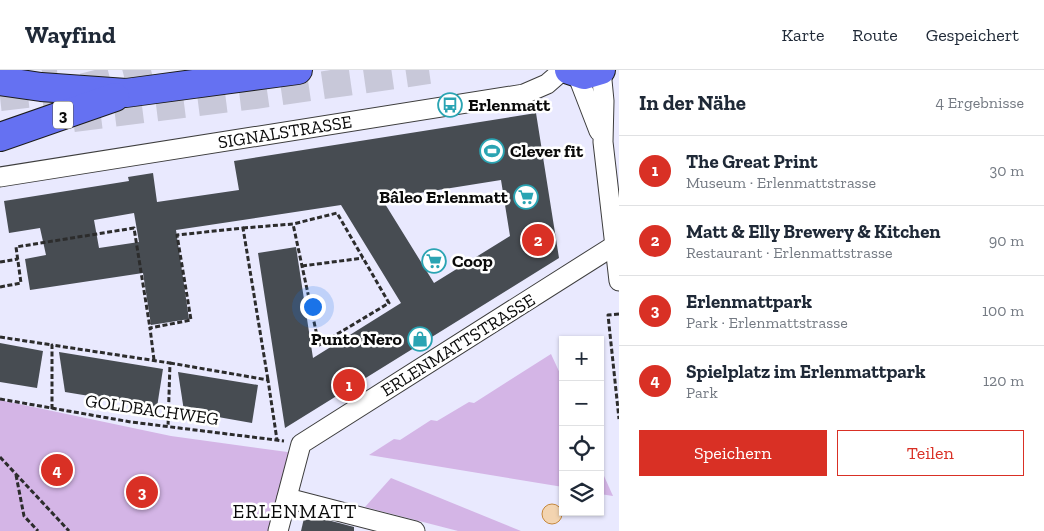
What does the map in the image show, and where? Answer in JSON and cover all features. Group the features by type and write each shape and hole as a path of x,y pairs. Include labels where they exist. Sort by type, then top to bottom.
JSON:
{"main road":[{"name":"3","path":"0,137 126,93 298,70"},
{"name":"3","path":"0,80 41,87 126,93"}],"street":[{"path":"582,71 603,142 619,281"},
{"name":"SIGNALSTRASSE","path":"0,177 524,94 582,71"},
{"name":"ERLENMATTSTRASSE","path":"301,444 615,246"},
{"path":"278,531 301,444"},
{"path":"287,498 415,531"}],"path":[{"path":"150,328 191,320 177,235 293,224 337,213 389,303 319,344 293,224"},
{"path":"0,287 21,283 16,247 134,228 154,360"},
{"path":"243,228 277,440"},
{"path":"302,266 363,258"},
{"path":"0,262 18,259"},
{"path":"619,314 608,315 619,419"},
{"path":"0,337 154,360 268,380"},
{"path":"52,345 52,409"},
{"path":"168,426 170,363"},
{"path":"615,380 619,384"},
{"name":"GOLDBACHWEG","path":"0,399 52,409 301,444"},
{"path":"0,457 69,531"},
{"path":"15,474 24,516 38,531"}],"shaded area":[{"path":"551,354 559,371 559,486 369,455 394,439 400,440 431,420 437,421 469,402 474,403"},
{"path":"0,400 171,436 295,453 275,531 0,531"},
{"path":"604,476 613,496 604,495"},
{"path":"391,478 521,531 458,531 365,507"},
{"path":"548,505 559,507 559,516 562,516 561,518 556,523 548,523 543,518 543,510"}],"building":[{"path":"536,113 559,258 285,428 258,253 296,247 313,358 401,303 341,205 176,230 189,319 151,325 143,273 30,290 25,259 46,255 40,228 9,233 4,201 129,181 128,177 153,173 157,202 239,190 234,161","holes":["501,180 510,236 434,283 382,199","134,213 139,242 99,248 94,220"]},
{"path":"0,343 43,351 37,388 0,382"},
{"path":"59,352 163,369 157,407 65,392"},
{"path":"178,372 258,385 252,423 184,411"},
{"path":"305,514 354,527 354,531 301,531"}],"tunnel":[{"path":"0,76 57,70"},
{"path":"0,97 81,88 151,70"},
{"path":"73,118 255,95 429,70"}],"place":[{"name":"Erlenmatt","path":"450,105"},
{"name":"Clever fit","path":"492,151"},
{"name":"Bâleo Erlenmatt","path":"526,197"},
{"name":"Matt & Elly Brewery & Kitchen","path":"538,240"},
{"name":"Coop","path":"434,261"},
{"name":"Punto Nero","path":"420,339"},
{"name":"The Great Print","path":"349,385"},
{"name":"Spielplatz im Erlenmattpark","path":"57,470"},
{"name":"Erlenmattpark","path":"142,492"}],"district":[{"name":"ERLENMATT","path":"295,511"}]}
